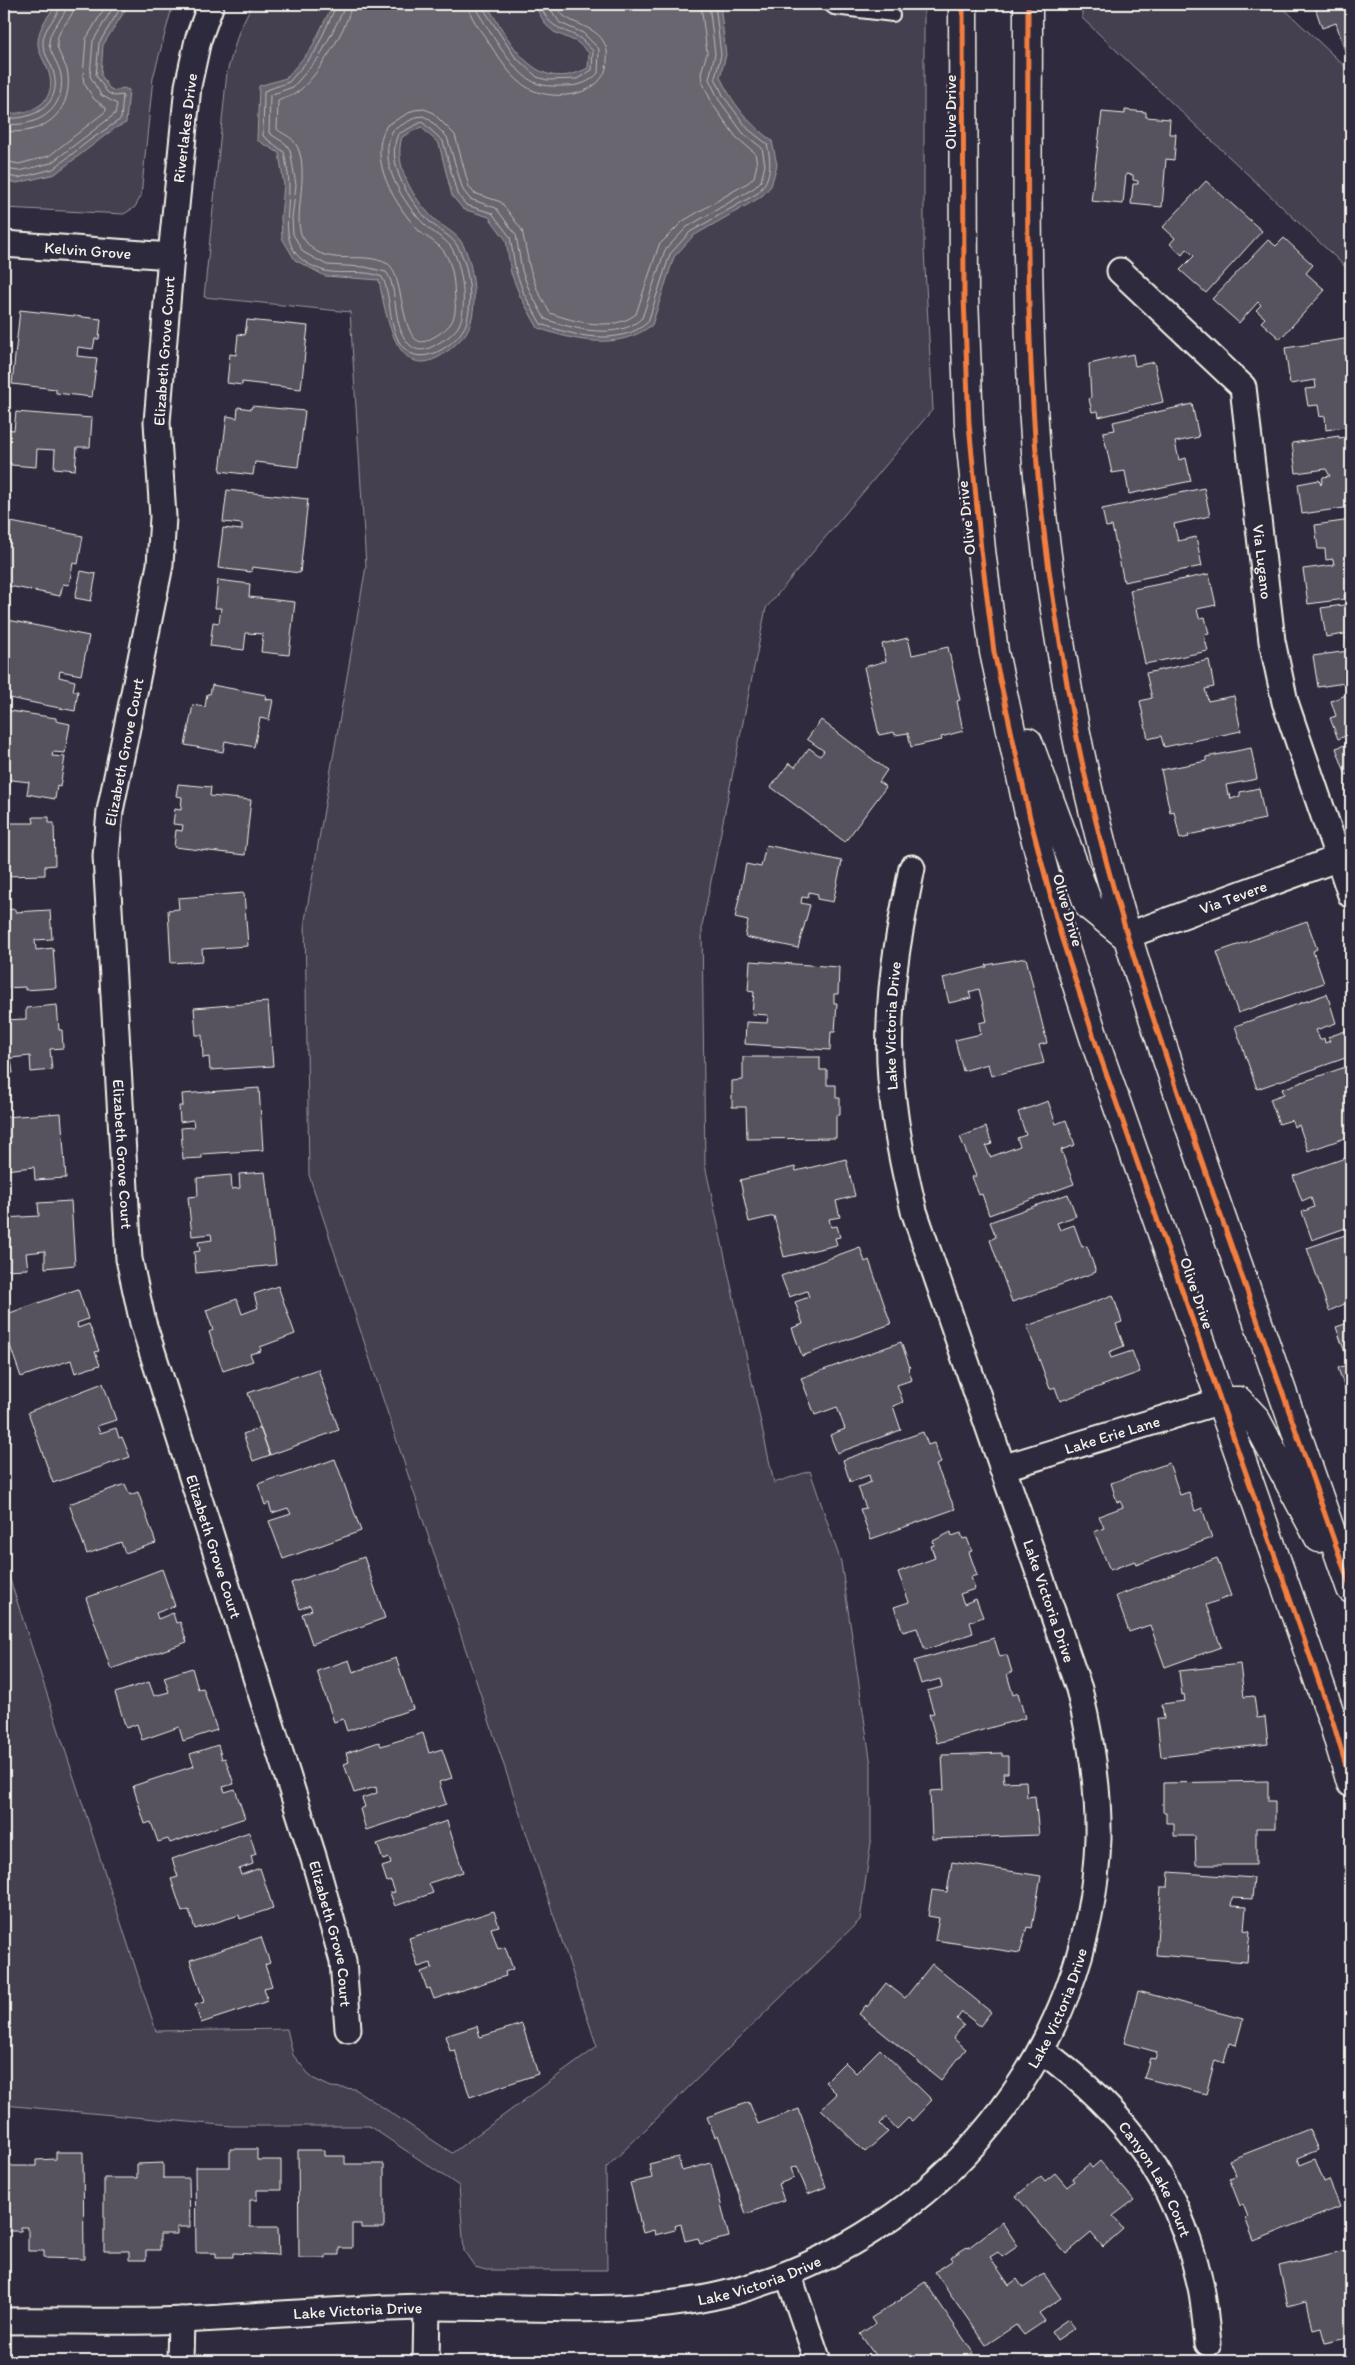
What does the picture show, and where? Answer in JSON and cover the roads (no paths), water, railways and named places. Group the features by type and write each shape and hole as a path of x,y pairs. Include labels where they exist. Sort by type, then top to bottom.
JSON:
{"main road":[{"name":"Olive Drive","path":"962,4 964,297 969,424 981,550 994,652 1030,818 1061,936 1099,1053 1333,1722 1351,1783"},
{"path":"1028,4 1028,297 1034,424 1046,550 1070,704 1095,818 1126,936 1164,1053 1351,1589"},
{"path":"994,652 1089,906 1126,936"},
{"path":"1221,1401 1239,1401 1255,1418 1351,1599"},
{"path":"1333,1722 1351,1764"}],"street":[{"name":"Riverlakes Drive","path":"172,256 188,86 198,40 211,4"},
{"name":"Kelvin Grove","path":"4,244 172,256"},
{"name":"Elizabeth Grove Court","path":"172,256 156,422 163,517 160,565 110,811 106,856 129,1259 143,1323 333,1924 343,1961 348,2029"},
{"name":"Via Lugano","path":"1120,271 1243,387 1272,641 1285,702 1351,895"},
{"name":"Via Tevere","path":"1126,936 1339,858"},
{"name":"Lake Victoria Drive","path":"4,2321 181,2320 427,2307 618,2307 678,2302 734,2292 788,2274 850,2245 892,2219 938,2182 980,2140 1011,2100 1041,2050 1068,1988 1084,1940 1093,1890 1098,1839 1097,1789 1090,1738 1079,1689 914,1211 899,1150 891,1086 890,1023 895,960 912,868"},
{"name":"Lake Erie Lane","path":"1002,1468 1221,1401"},
{"name":"Canyon Lake Court","path":"1041,2050 1077,2076 1114,2111 1145,2151 1168,2189 1188,2235 1201,2284 1208,2343"},
{"path":"788,2274 818,2361"},
{"path":"426,2361 427,2307"},
{"path":"180,2361 181,2320"}],"lane":[{"path":"829,4 834,8 893,15"}],"water":[{"path":"57,4 129,4 103,45 101,75 109,88 115,91 123,88 129,90 126,123 115,128 55,174 17,183 4,180 4,113 31,110 39,106 49,93 51,84 49,73 40,53 38,41 42,26"},
{"path":"333,4 486,4 505,34 526,61 539,70 553,75 569,75 588,68 589,53 577,42 554,32 546,25 536,8 536,4 720,4 726,55 720,77 730,96 742,112 772,141 777,165 771,186 761,197 693,236 674,257 652,325 639,333 611,341 581,340 538,328 520,296 511,273 506,240 489,217 463,209 452,196 439,144 421,127 402,137 400,159 403,170 418,201 436,221 460,240 465,249 472,274 474,303 469,328 463,337 443,355 426,362 412,360 402,351 394,337 387,319 379,280 325,276 295,260 282,238 281,217 284,185 279,153 257,140 259,86 286,78 311,49"}]}
